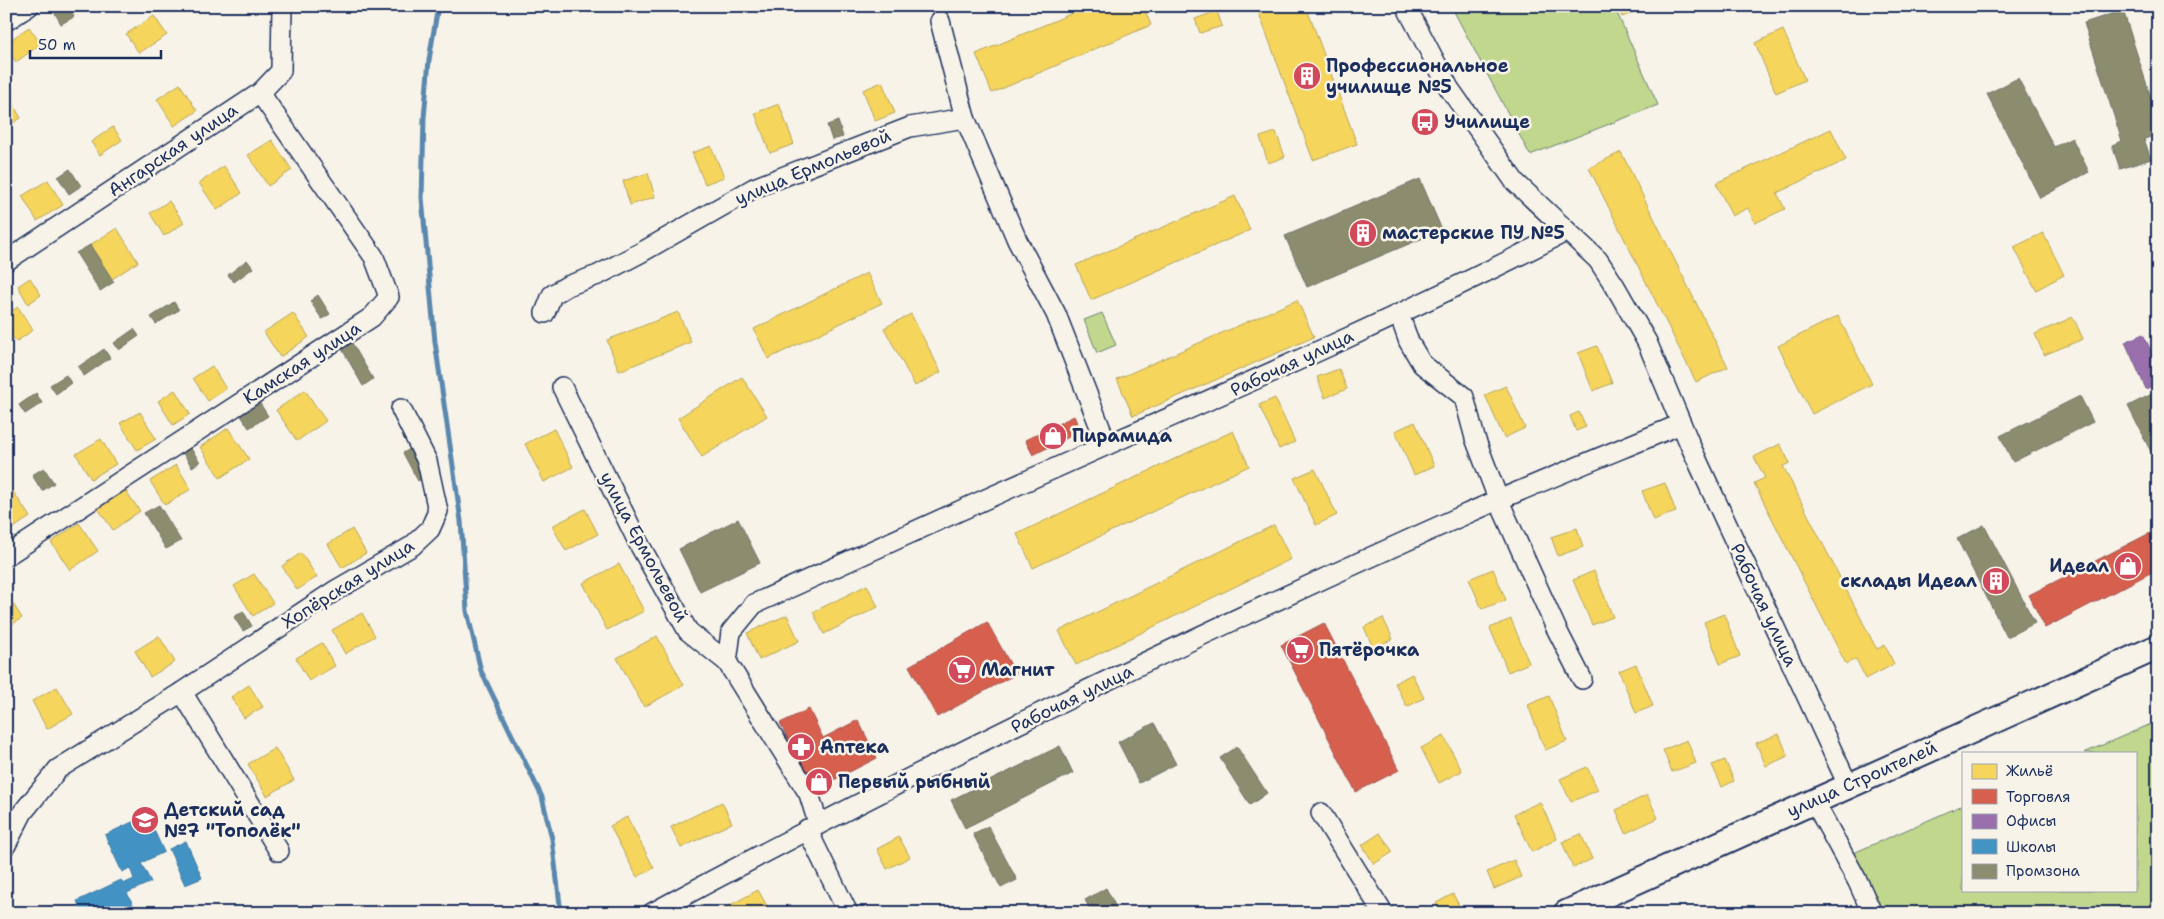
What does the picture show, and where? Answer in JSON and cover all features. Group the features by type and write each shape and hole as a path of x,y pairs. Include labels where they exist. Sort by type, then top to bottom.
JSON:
{"street":[{"path":"6,21 29,6"},
{"name":"Ангарская улица","path":"6,261 260,93 281,71 282,6"},
{"name":"Рабочая улица","path":"1406,6 1449,88 1515,182 1598,260 1647,342 1681,424 1848,785"},
{"path":"940,21 965,118 1017,240 1056,314 1107,445"},
{"name":"Камская улица","path":"6,556 372,317 389,297 374,257 260,93"},
{"name":"улица Ермольевой","path":"545,313 552,295 567,286 598,275 642,252 754,188 910,126 965,118"},
{"name":"Рабочая улица","path":"726,662 731,632 754,604 1107,445 1235,390 1328,345 1399,314 1568,231"},
{"path":"1399,314 1409,342 1422,364 1464,397 1475,438 1499,501 1556,628 1582,679"},
{"name":"улица Ермольевой","path":"562,386 640,544 688,631 726,662 809,794 813,826 848,913"},
{"name":"Хопёрская улица","path":"6,845 23,812 58,769 182,692 336,590 412,546 430,529 438,511 427,461 401,409"},
{"name":"Рабочая улица","path":"652,913 813,826 1222,626 1468,513 1681,424"},
{"name":"улица Строителей","path":"1566,913 2158,647"},
{"path":"182,692 279,851"},
{"path":"1814,801 1858,882 1872,913"},
{"path":"1321,813 1383,913"}],"green space":[{"path":"1451,6 1614,6 1658,105 1530,155"},
{"path":"1102,313 1116,345 1097,353 1084,320"},
{"path":"2158,721 2158,913 1876,913 1849,855 1962,805 1962,892 2136,892 2136,752 2086,752"}],"building: Жильё":[{"path":"1089,6 1143,6 1151,25 992,93 976,54"},
{"name":"Профессиональное училище №5","path":"1261,6 1306,6 1357,144 1313,160 1257,8"},
{"path":"1618,6 1649,6 1622,17"},
{"path":"1217,11 1222,26 1200,33 1195,19"},
{"path":"154,16 167,35 139,53 126,34"},
{"path":"29,27 41,44 16,62 6,47 6,43"},
{"path":"1783,30 1805,80 1776,93 1755,43"},
{"path":"882,82 895,113 875,121 863,90"},
{"path":"180,84 197,111 174,126 157,99"},
{"path":"10,99 21,118 6,127 6,102"},
{"path":"779,104 794,144 770,153 755,113"},
{"path":"113,127 122,140 100,155 91,142"},
{"path":"1831,129 1846,160 1777,193 1785,209 1755,223 1748,208 1732,216 1716,183"},
{"path":"1276,132 1285,157 1268,163 1260,137"},
{"path":"272,140 292,170 268,186 248,155"},
{"path":"711,146 724,177 705,184 692,153"},
{"path":"1621,152 1728,367 1696,382 1589,168"},
{"path":"224,166 242,193 217,210 199,183"},
{"path":"648,173 655,197 630,205 623,181"},
{"path":"48,180 63,205 37,221 22,196"},
{"path":"1235,196 1250,230 1091,300 1076,265"},
{"path":"169,201 184,223 164,236 150,213"},
{"path":"117,228 138,262 112,279 90,245"},
{"path":"2043,233 2064,275 2036,290 2014,247"},
{"path":"867,273 882,303 768,359 754,329"},
{"path":"30,278 41,295 28,304 18,286"},
{"path":"1297,300 1314,337 1133,416 1117,379"},
{"path":"18,307 33,330 16,342 6,327 6,315"},
{"path":"678,312 691,342 619,371 607,340"},
{"path":"293,313 309,337 280,357 264,332"},
{"path":"911,314 941,372 915,386 884,328"},
{"path":"1838,316 1872,384 1812,414 1778,346"},
{"path":"2073,317 2083,339 2044,355 2035,334"},
{"path":"1597,346 1612,383 1593,391 1578,353"},
{"path":"212,366 226,389 208,401 193,378"},
{"path":"1339,369 1347,389 1325,398 1317,377"},
{"path":"742,377 767,416 702,457 678,418"},
{"path":"1506,386 1525,428 1504,438 1485,395"},
{"path":"175,390 190,414 173,425 158,401"},
{"path":"305,390 326,421 297,441 276,410"},
{"path":"1275,398 1295,442 1279,449 1259,405"},
{"path":"140,412 156,439 137,450 120,423"},
{"path":"1579,412 1586,427 1576,431 1570,416"},
{"path":"1415,422 1434,466 1414,475 1395,431"},
{"path":"228,428 249,459 220,478 200,447"},
{"path":"554,429 573,467 544,482 525,444"},
{"path":"1233,431 1249,466 1033,568 1017,534"},
{"path":"101,439 116,464 91,479 76,454"},
{"path":"1780,444 1790,463 1783,466 1874,644 1877,649 1885,645 1894,664 1866,679 1856,659 1846,664 1754,483 1765,478 1754,457"},
{"path":"176,465 191,489 165,505 150,481"},
{"path":"1315,469 1337,515 1316,525 1294,478"},
{"path":"1665,483 1676,512 1653,520 1642,491"},
{"path":"121,484 140,511 113,530 94,503"},
{"path":"10,487 30,517 6,533 6,490"},
{"path":"585,509 598,534 566,551 552,526"},
{"path":"79,523 98,551 70,570 51,542"},
{"path":"1274,525 1291,559 1076,665 1059,631"},
{"path":"1577,528 1583,547 1558,556 1551,537"},
{"path":"352,529 366,553 342,568 328,544"},
{"path":"301,553 317,577 297,590 282,566"},
{"path":"619,564 644,611 607,630 583,583"},
{"path":"1493,569 1506,600 1482,609 1469,579"},
{"path":"1594,571 1613,617 1592,625 1573,580"},
{"path":"254,574 273,603 253,616 234,586"},
{"path":"867,585 878,607 824,634 813,612"},
{"path":"6,593 22,618 6,628"},
{"path":"362,613 375,636 345,654 332,630"},
{"path":"1724,614 1740,656 1720,664 1704,622"},
{"path":"787,615 799,641 759,660 747,633"},
{"path":"1383,618 1393,639 1373,648 1364,627"},
{"path":"1511,619 1529,663 1508,672 1490,628"},
{"path":"159,636 175,662 150,677 135,651"},
{"path":"657,636 684,685 644,707 617,658"},
{"path":"322,643 335,666 309,681 296,658"},
{"path":"1636,664 1653,706 1636,713 1619,671"},
{"path":"1412,674 1424,698 1407,707 1395,683"},
{"path":"249,685 263,707 244,718 231,697"},
{"path":"57,687 73,714 47,729 32,701"},
{"path":"1549,696 1567,741 1545,750 1528,705"},
{"path":"1779,734 1788,756 1766,766 1756,743"},
{"path":"1444,736 1462,771 1439,783 1421,748"},
{"path":"1687,740 1696,763 1672,772 1663,750"},
{"path":"275,748 294,780 267,796 248,764"},
{"path":"1725,760 1734,781 1722,787 1712,765"},
{"path":"1587,767 1598,790 1571,802 1560,779"},
{"path":"1647,795 1658,818 1626,833 1616,810"},
{"path":"722,802 732,823 681,848 671,827"},
{"path":"1540,802 1557,839 1532,852 1514,814"},
{"path":"627,817 654,868 637,877 610,826"},
{"path":"1380,833 1393,852 1374,864 1362,845"},
{"path":"1581,834 1592,859 1573,868 1562,842"},
{"path":"899,837 910,857 887,869 877,849"},
{"path":"1514,860 1521,877 1494,889 1487,872"},
{"path":"758,890 771,913 716,913"},
{"path":"1453,894 1463,913 1441,913 1436,903"}],"building: Торговля":[{"name":"Пирамида","path":"1074,416 1081,431 1033,455 1025,440"},
{"path":"2150,533 2158,547 2158,569 2045,628 2029,595"},
{"name":"Магнит","path":"987,622 1016,674 937,717 909,666"},
{"path":"1324,623 1399,770 1356,792 1281,645"},
{"path":"809,709 823,738 858,720 877,758 814,790 780,723"}],"building: Офисы":[{"path":"2143,334 2158,365 2158,383 2146,389 2125,342"}],"building: Школы":[{"path":"147,815 164,852 141,863 151,882 127,893 136,910 131,913 82,913 77,901 121,880 123,884 134,879 130,868 122,872 105,835"},
{"path":"186,841 202,878 185,885 169,849"}],"building: Промзона":[{"path":"51,6 68,6 74,17 61,24"},
{"path":"2123,10 2158,120 2158,135 2144,139 2151,159 2120,169 2112,145 2122,141 2084,23"},
{"path":"2018,78 2054,147 2072,138 2089,172 2040,198 1987,94"},
{"path":"838,121 843,137 832,140 827,125"},
{"path":"70,169 81,186 69,194 58,177"},
{"name":"мастерские ПУ №5","path":"1420,179 1442,230 1307,287 1285,236"},
{"path":"90,245 114,282 100,291 76,253"},
{"path":"247,260 253,268 234,282 228,275"},
{"path":"318,295 330,314 322,319 310,301"},
{"path":"174,302 179,310 156,324 151,317"},
{"path":"134,329 139,336 119,350 114,343"},
{"path":"352,343 373,379 363,386 342,349"},
{"path":"104,349 110,358 84,376 78,367"},
{"path":"66,375 71,383 56,394 50,385"},
{"path":"2158,391 2158,466 2128,406"},
{"path":"36,393 42,403 25,414 19,405"},
{"path":"2080,396 2093,422 2013,462 2000,436"},
{"path":"259,402 268,416 249,428 240,414"},
{"path":"190,447 200,462 192,467 182,452"},
{"path":"412,448 427,476 418,481 403,453"},
{"path":"44,468 54,483 42,491 32,475"},
{"path":"159,505 181,541 166,549 144,513"},
{"path":"738,519 760,563 700,592 679,549"},
{"name":"склады Идеал","path":"1984,525 2035,623 2007,637 1957,539"},
{"path":"243,611 252,626 243,631 234,617"},
{"path":"1154,723 1176,764 1139,783 1118,742"},
{"path":"1060,746 1073,773 965,828 951,800"},
{"path":"1237,747 1267,793 1250,805 1220,758"},
{"path":"988,826 1017,880 1001,888 973,834"},
{"path":"1106,888 1119,913 1092,913 1085,900"}],"waterway":[{"path":"438,6 429,60 424,118 422,198 435,342 461,521 467,611 481,671 542,797 552,839 561,913"}],"place":[{"name":"Профессиональное училище №5","path":"1307,76"},
{"name":"Училище","path":"1425,122"},
{"name":"мастерские ПУ №5","path":"1363,233"},
{"name":"Пирамида","path":"1053,436"},
{"name":"Идеал","path":"2128,566"},
{"name":"склады Идеал","path":"1996,581"},
{"name":"Пятёрочка","path":"1300,650"},
{"name":"Магнит","path":"962,670"},
{"name":"Аптека","path":"801,747"},
{"name":"Первый рыбный","path":"819,782"},
{"name":"Детский сад №7 \"Тополёк\"","path":"145,820"}]}
